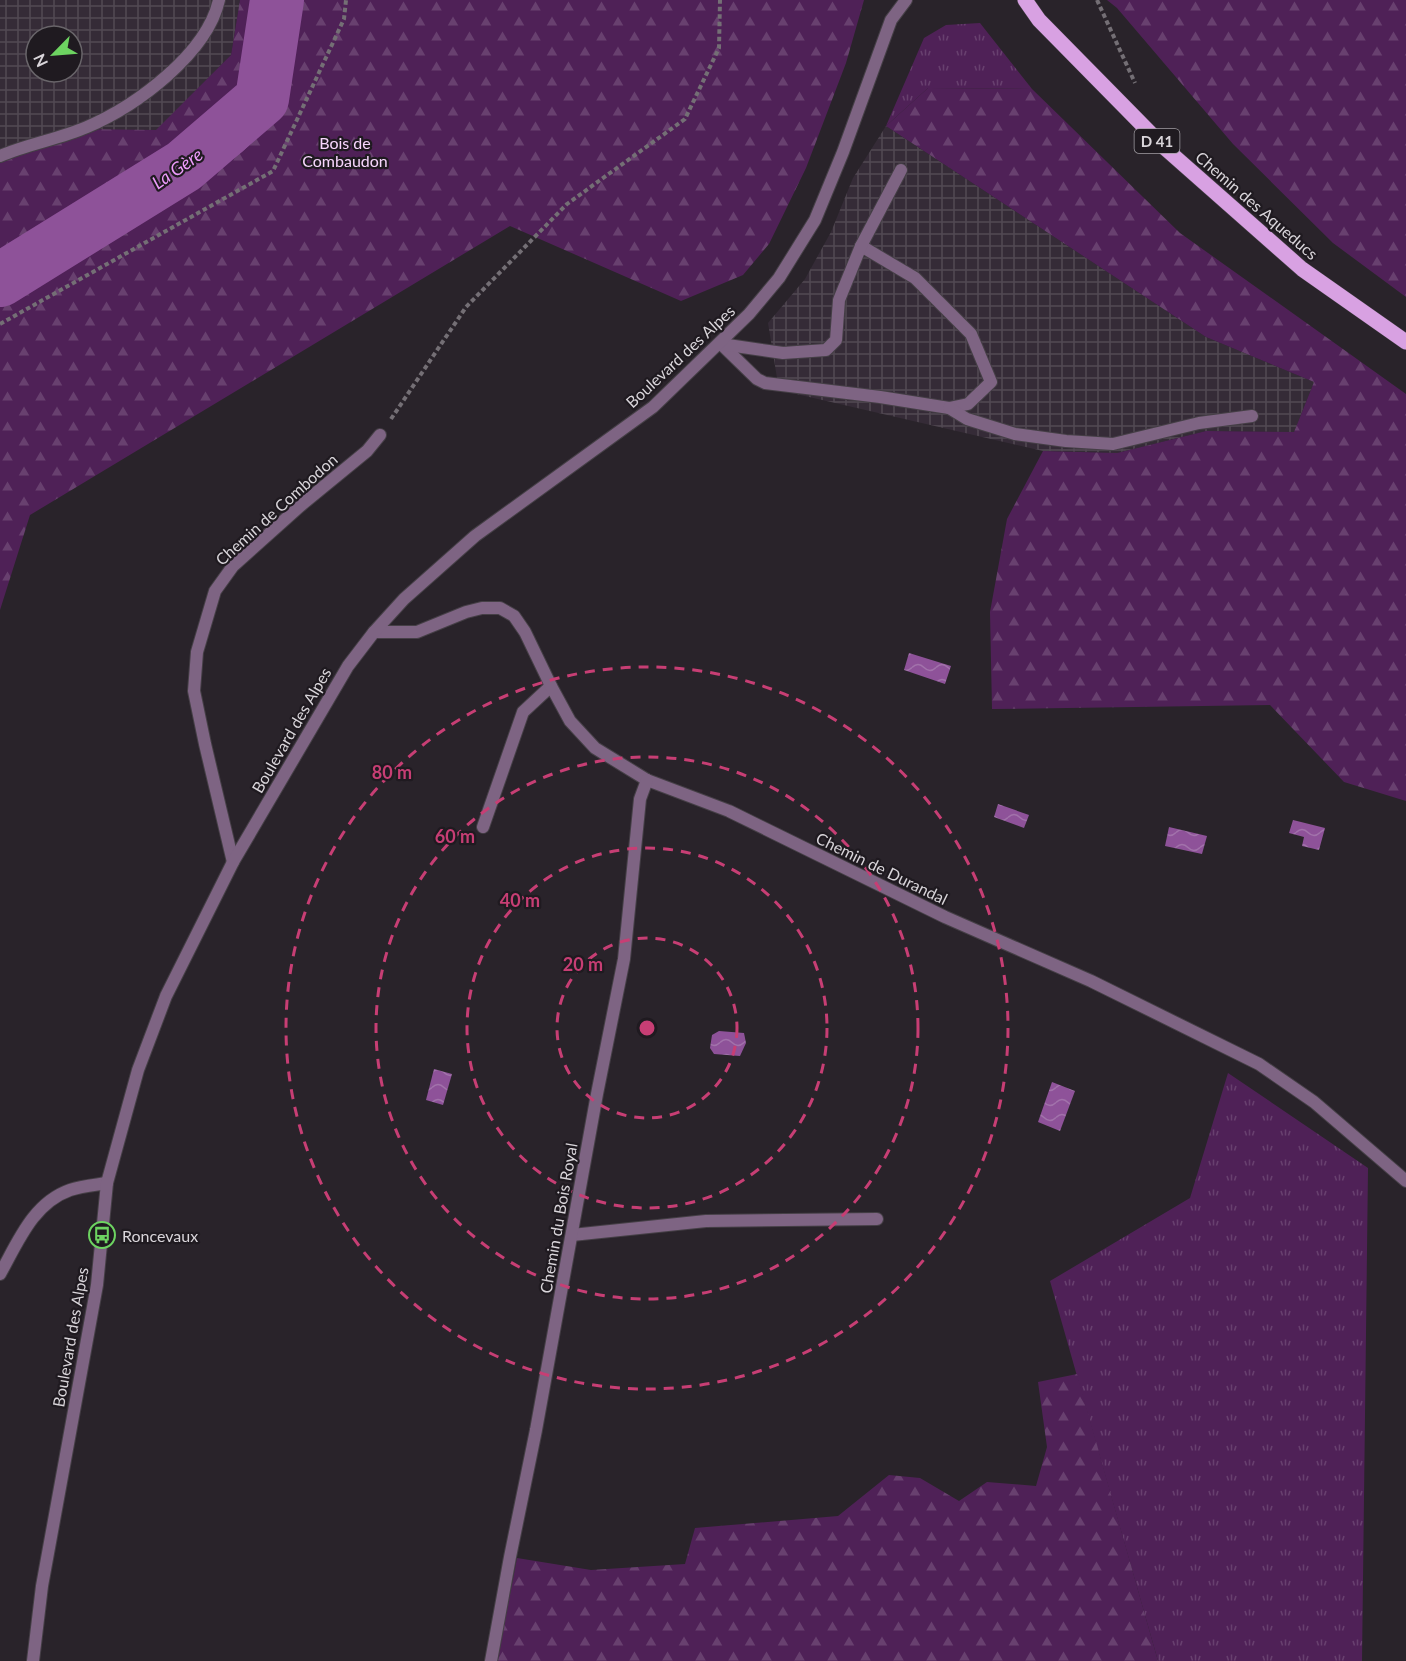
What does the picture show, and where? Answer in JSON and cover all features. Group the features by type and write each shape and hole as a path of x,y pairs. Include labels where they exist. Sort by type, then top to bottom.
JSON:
{"main road":[{"name":"Chemin des Aqueducs","path":"1024,0 1039,20 1166,149 1302,269 1406,342"}],"street":[{"path":"0,156 87,127 133,102 164,79 197,45 219,0"},
{"name":"Boulevard des Alpes","path":"33,1661 42,1586 97,1285 107,1182 138,1070 166,996 233,862 348,666 374,632 404,599 475,536 653,407 720,344 779,278 815,220 843,152 891,20 906,0"},
{"path":"720,344 783,353 826,350 836,340 839,300 861,246 901,170"},
{"path":"720,344 757,379 765,383 949,408 968,404 991,382 971,334 915,278 861,246"},
{"path":"949,408 967,419 1015,434 1113,444 1199,423 1252,416"},
{"name":"Chemin de Combodon","path":"233,862 194,691 197,652 215,591 233,566 300,506 368,451 380,435"},
{"name":"Chemin de Durandal","path":"374,632 417,632 466,612 483,608 500,608 514,616 525,632 550,686 570,721 595,748 647,780 729,811 945,917 1090,981 1259,1064 1314,1102 1406,1181"},
{"path":"483,827 524,712 550,686"},
{"name":"Chemin du Bois Royal","path":"491,1661 624,960 640,799 647,780"},
{"path":"0,1274 41,1207 71,1190 107,1182"},
{"path":"572,1235 705,1221 877,1219"}],"path":[{"path":"0,324 273,171 344,19 346,0"},
{"path":"380,435 466,307 567,204 685,119 719,48 720,0"},
{"path":"1097,0 1136,85"}],"shaded area":[{"path":"0,0 240,0 231,55 156,131 76,129 0,159"},
{"path":"886,126 1206,337 1314,382 1294,432 1206,431 1117,453 1043,451 779,390 768,323 805,279 831,232 853,178"}],"green space":[{"name":"Bois de Combaudon","path":"240,0 864,0 846,63 806,168 769,244 743,275 681,301 510,226 30,515 0,610 0,159 76,129 156,130 231,55"},
{"path":"1107,0 1406,0 1406,297 1333,243 1233,144 1117,8"},
{"path":"980,23 1032,89 928,88 886,126 924,38 946,25"},
{"path":"928,88 1032,89 1180,233 1406,394 1406,801 1344,782 1270,705 992,709 990,612 1007,519 1043,451 1117,453 1206,431 1294,432 1314,382 1206,337 886,126"},
{"path":"1228,1073 1368,1168 1362,1661 1158,1661 1050,1281 1190,1198"},
{"path":"1077,1374 1158,1661 497,1661 517,1558 591,1570 685,1564 695,1528 838,1516 889,1475 920,1478 959,1501 987,1482 1036,1486 1047,1447 1038,1382"}],"water":[{"path":"256,0 291,0 278,93 272,110 255,139 244,150 218,168 186,182 170,148 186,149 199,145 211,137 221,127 238,102 253,64"},
{"path":"909,653 951,666 945,684 904,670"},
{"path":"998,804 1029,815 1024,828 994,817"},
{"path":"1293,820 1325,828 1319,850 1302,846 1304,837 1289,833"},
{"path":"1169,827 1207,836 1202,854 1165,846"},
{"path":"719,1031 744,1033 746,1043 740,1056 714,1054 710,1048 712,1035"},
{"path":"434,1069 452,1074 443,1105 426,1100"},
{"path":"1052,1082 1075,1091 1060,1131 1038,1122"}],"waterway":[{"name":"La Gère","path":"0,280 184,166 262,99 277,0"}],"place":[{"name":"Roncevaux","path":"102,1235"}]}
